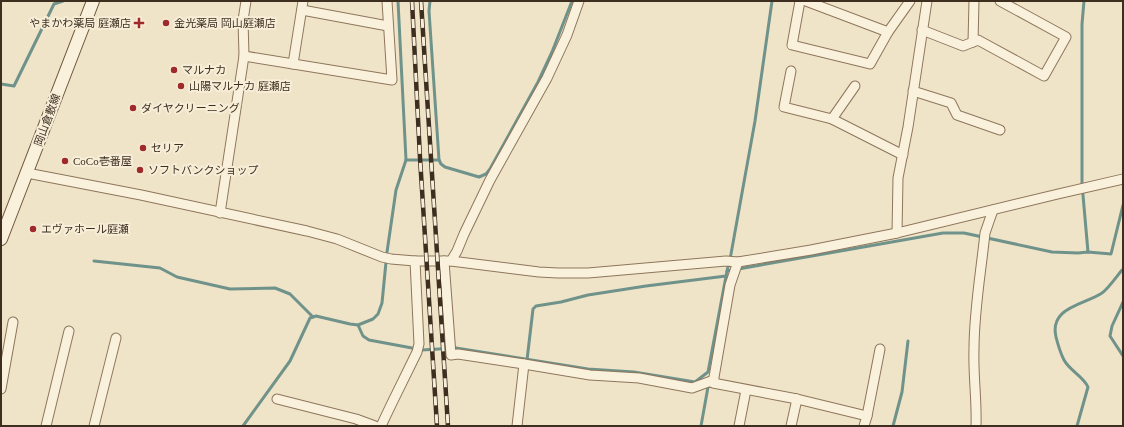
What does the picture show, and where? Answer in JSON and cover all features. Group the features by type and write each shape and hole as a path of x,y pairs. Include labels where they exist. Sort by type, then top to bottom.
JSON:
{"main road":[{"name":"岡山倉敷線","path":"1,239 92,1"}],"street":[{"path":"220,213 244,56 243,20 246,1"},
{"path":"244,56 392,80 387,1"},
{"path":"579,1 567,35 547,78 490,180 456,251 447,261 451,355 458,354 590,375 638,378 692,388 709,381 746,390 797,399 867,416"},
{"path":"800,1 792,45 870,64 888,32 910,1"},
{"path":"806,1 888,32"},
{"path":"897,233 898,178 914,91 926,1"},
{"path":"973,42 974,1"},
{"path":"922,30 964,46 978,40 1044,76 1066,37 1000,1"},
{"path":"293,64 303,6 388,26"},
{"path":"791,71 784,107 832,119 903,154"},
{"path":"832,119 855,86"},
{"path":"914,91 951,103 957,115 1000,130"},
{"path":"27,173 141,195 337,238 386,258 415,261 447,261 558,273 733,265 897,233 1123,179"},
{"path":"976,426 977,408 974,350 975,328 985,237 993,210"},
{"path":"381,426 418,348 415,261"},
{"path":"709,381 733,265"},
{"path":"1,388 13,322"},
{"path":"46,426 69,331"},
{"path":"94,426 116,338"},
{"path":"864,426 880,349"},
{"path":"517,426 524,364"},
{"path":"739,426 746,390"},
{"path":"277,399 356,419 375,426"},
{"path":"791,426 797,399"}],"waterway":[{"path":"1,84 14,86 54,4 63,1"},
{"path":"398,1 406,160"},
{"path":"430,1 429,11 439,160"},
{"path":"243,426 290,361 310,318 316,316 358,325 373,319 378,314 382,303 387,252 396,190 406,160 439,160 445,167 479,177 486,174 538,82 552,52 572,1"},
{"path":"772,1 755,121 727,271 943,233 964,233 1052,252 1088,252 1111,254 1123,205"},
{"path":"1084,1 1082,24 1082,184 1088,252"},
{"path":"94,261 160,268 177,277 230,289 275,288 290,294 313,317"},
{"path":"1077,426 1088,387 1064,360 1056,337 1055,327 1058,319 1063,313 1070,308 1102,293 1123,270"},
{"path":"358,325 363,336 369,340 422,350 456,348 588,369 634,372 695,382 708,372 727,271"},
{"path":"527,360 533,309 536,306 561,302 588,295 726,276"},
{"path":"1123,302 1112,326 1110,336 1123,356"},
{"path":"893,426 902,392 908,341"},
{"path":"701,426 708,387 707,385"}],"railway":[{"path":"412,1 420,158 437,426"},
{"path":"421,1 448,426"}],"place":[{"name":"やまかわ薬局 庭瀬店","path":"139,23"},
{"name":"金光薬局 岡山庭瀬店","path":"166,23"},
{"name":"マルナカ","path":"174,70"},
{"name":"山陽マルナカ 庭瀬店","path":"181,86"},
{"name":"ダイヤクリーニング","path":"133,108"},
{"name":"セリア","path":"143,148"},
{"name":"CoCo壱番屋","path":"65,161"},
{"name":"ソフトバンクショップ","path":"140,170"},
{"name":"エヴァホール庭瀬","path":"33,229"}]}
